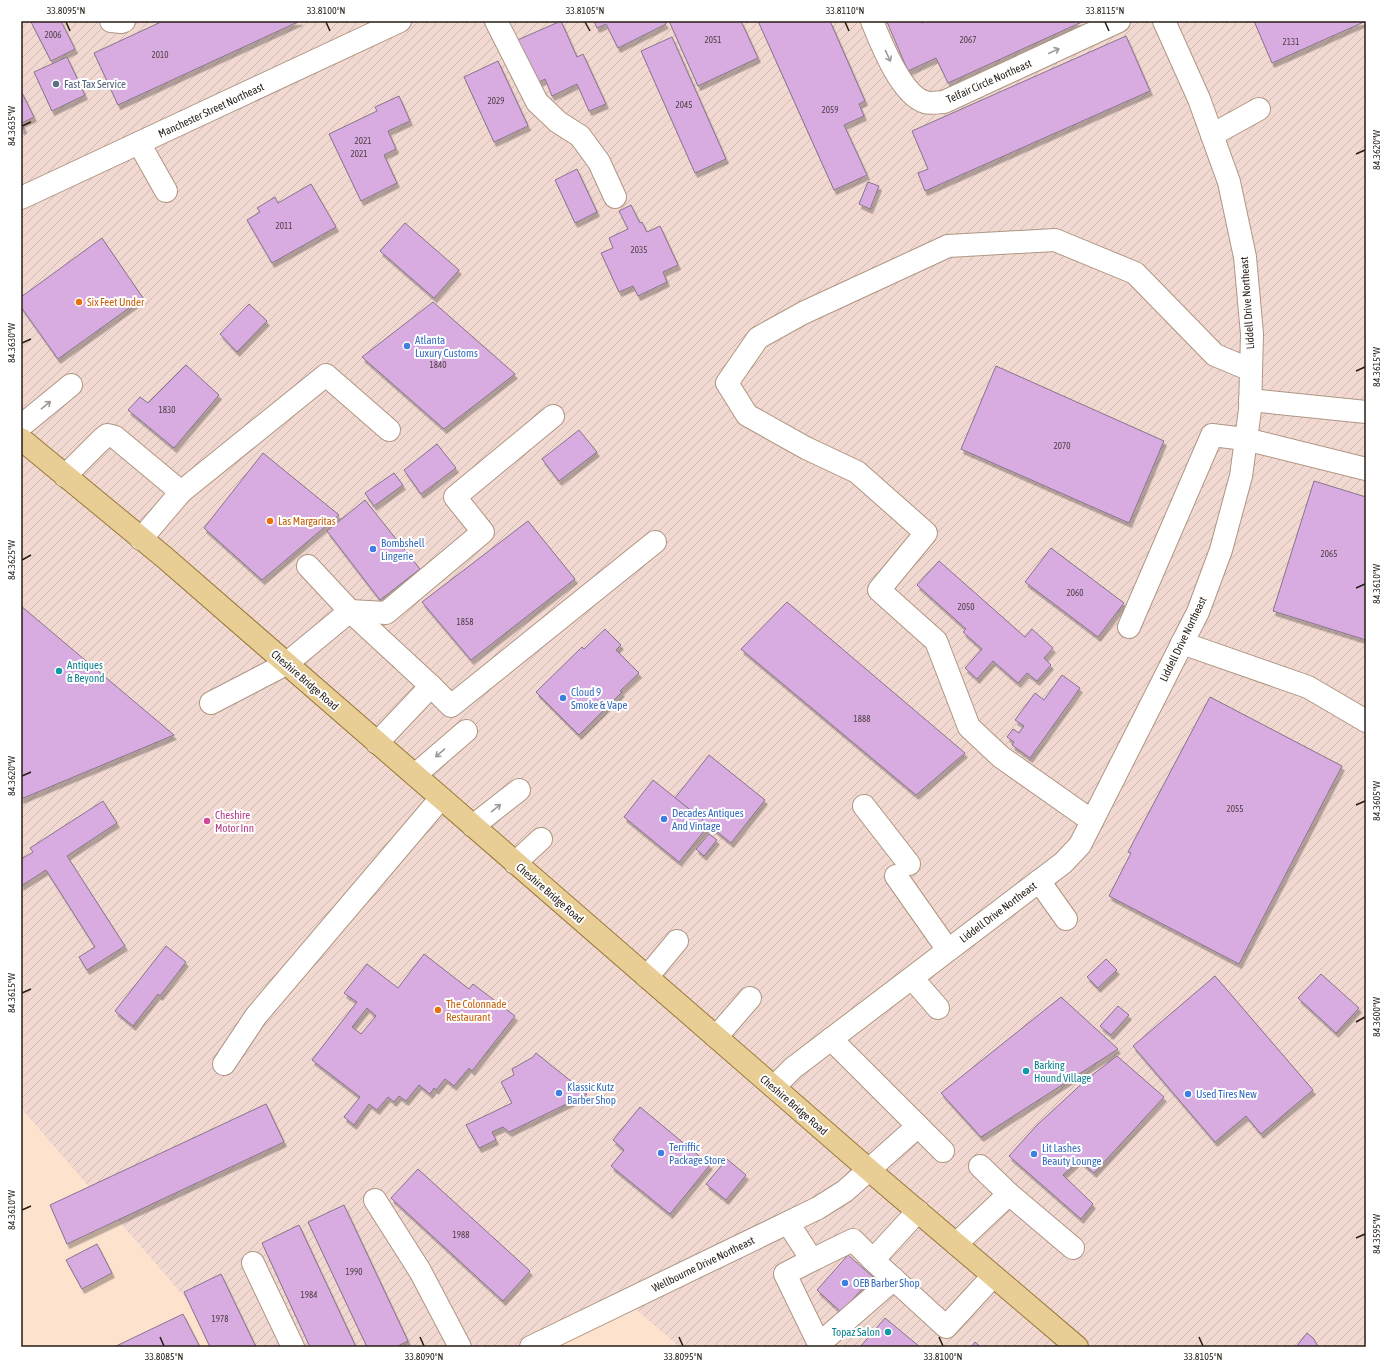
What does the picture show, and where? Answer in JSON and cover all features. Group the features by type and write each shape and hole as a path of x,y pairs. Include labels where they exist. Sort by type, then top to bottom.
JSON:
{"main road":[{"name":"Cheshire Bridge Road","path":"21,439 141,539 868,1169 1077,1347"}],"street":[{"path":"111,21 124,21"},
{"name":"Manchester Street Northeast","path":"21,198 400,21"},
{"path":"496,21 537,102 558,122 580,136 599,162 615,197"},
{"name":"Telfair Circle Northeast","path":"872,21 893,67 910,92 925,102 944,102 1119,21"},
{"name":"Liddell Drive Northeast","path":"774,1087 793,1068 1063,863 1080,845 1198,612 1221,550 1241,476 1250,400 1252,334 1245,257 1229,182 1200,99 1164,21"},
{"path":"1212,135 1259,109"},
{"path":"139,143 166,192"},
{"path":"1092,821 1001,757 968,727 936,641 879,590 926,533 857,472 806,448 747,415 727,383 758,338 803,313 948,246 1055,240 1135,273 1215,355 1251,370"},
{"path":"141,539 182,492 326,375 389,430"},
{"path":"21,426 71,385"},
{"path":"1250,400 1366,412"},
{"path":"211,703 286,664 350,611 386,613 483,532 455,497 552,416"},
{"path":"65,476 107,435 114,437 182,492"},
{"path":"1129,627 1212,435 1245,439 1366,469"},
{"path":"308,566 350,611 451,706 655,542"},
{"path":"1182,643 1308,687 1366,721"},
{"path":"377,743 431,686"},
{"path":"415,775 466,731"},
{"path":"473,826 519,790"},
{"path":"224,1064 256,1016 441,798"},
{"path":"864,806 948,950"},
{"path":"515,863 541,839"},
{"path":"1039,881 1066,919"},
{"path":"647,977 677,941"},
{"path":"912,978 938,1008"},
{"path":"716,1037 750,998"},
{"path":"831,1040 943,1151"},
{"name":"Wellbourne Drive Northeast","path":"531,1347 818,1208 845,1191 918,1126"},
{"path":"980,1166 1009,1194 1073,1248"},
{"path":"956,1244 1009,1194"},
{"path":"375,1200 420,1271 460,1347"},
{"path":"873,1260 918,1211"},
{"path":"788,1223 812,1260"},
{"path":"894,1279 819,1344 785,1274 853,1240 946,1327 993,1276"},
{"path":"253,1263 293,1347"}],"shaded area":[{"path":"21,21 1366,21 1366,1347 680,1347 619,1295 518,1347 228,1347 21,1108"}],"building":[{"path":"61,21 75,49 51,61 31,22"},
{"path":"163,21 300,21 118,105 94,53"},
{"path":"561,21 577,57 583,54 606,104 589,111 577,84 552,96 545,79 535,84 515,41"},
{"path":"594,21 664,21 666,24 618,48 606,24 597,28"},
{"path":"669,21 741,21 758,58 698,86"},
{"path":"758,21 830,21 865,101 859,104 864,116 844,125 867,175 834,190"},
{"path":"921,21 922,23 925,21 1084,21 948,83 936,58 908,71 887,22"},
{"path":"1254,21 1366,21 1272,63"},
{"path":"1126,36 1150,91 925,191 918,173 928,169 912,131"},
{"path":"672,37 726,159 695,173 641,51"},
{"path":"67,57 85,95 52,111 34,72"},
{"path":"498,61 528,126 494,142 464,77"},
{"path":"21,91 34,117 22,123 24,129 21,130"},
{"path":"399,96 410,121 388,131 396,149 384,155 397,183 361,201 329,134 377,111 375,107"},
{"path":"577,169 597,212 575,223 555,180"},
{"path":"868,182 879,186 870,209 859,204"},
{"path":"311,184 336,227 272,263 247,220 260,212 257,208 275,197 278,203"},
{"path":"631,205 640,223 642,222 647,232 660,226 678,265 663,272 667,282 638,296 633,286 619,292 601,253 613,248 609,238 628,229 619,211"},
{"path":"405,223 459,270 434,298 380,251"},
{"name":"Six Feet Under","path":"102,238 143,298 58,359 21,307 21,297"},
{"path":"433,302 515,374 444,429 362,357"},
{"path":"249,304 267,321 237,352 220,334"},
{"path":"186,365 219,395 174,448 128,410 140,397 148,403"},
{"path":"996,366 1164,441 1129,523 961,449"},
{"path":"579,430 597,452 559,481 542,459"},
{"path":"437,444 456,468 421,494 404,470"},
{"name":"Las Margaritas","path":"263,453 339,515 262,580 204,528"},
{"path":"394,473 403,485 374,506 365,493"},
{"path":"1314,481 1366,497 1366,640 1273,611"},
{"path":"365,500 420,569 380,600 327,531"},
{"path":"528,521 575,579 471,660 422,602"},
{"path":"1051,548 1124,603 1098,637 1025,582"},
{"path":"939,561 1025,637 1032,629 1053,648 1044,658 1051,665 1037,681 1027,673 1018,683 993,661 977,679 965,668 982,649 963,632 966,629 917,585"},
{"path":"787,602 965,753 916,795 741,649"},
{"name":"Antiques & Beyond","path":"21,606 174,735 21,799"},
{"path":"605,629 621,645 616,650 639,673 579,735 536,692 582,647 584,649"},
{"path":"1062,675 1080,688 1030,758 1012,745 1014,742 1007,737 1013,729 1019,733 1024,726 1015,720 1035,693 1044,700"},
{"path":"1210,697 1342,766 1239,964 1109,896 1131,853 1128,852"},
{"path":"709,755 765,800 731,843 675,798"},
{"path":"653,780 709,825 679,862 624,817"},
{"path":"103,801 117,823 67,856 125,946 87,970 79,957 95,947 46,870 21,886 21,859 33,852 30,848"},
{"path":"709,834 717,840 704,856 696,849"},
{"path":"166,946 186,962 160,996 158,994 133,1026 115,1011"},
{"path":"424,954 469,989 473,984 515,1016 472,1071 469,1068 454,1086 445,1079 436,1090 434,1088 430,1094 419,1085 406,1101 399,1096 394,1102 388,1097 377,1110 369,1104 354,1125 344,1117 360,1097 312,1060 357,1002 344,993 367,964 398,988","holes":["367,1008 376,1016 361,1034 352,1027"]},
{"path":"1106,959 1117,970 1098,988 1087,977"},
{"path":"1321,974 1359,1008 1336,1033 1298,998"},
{"path":"1215,976 1313,1090 1261,1134 1246,1116 1215,1142 1133,1046"},
{"name":"Barking Hound Village","path":"1061,997 1118,1049 981,1137 941,1093"},
{"path":"1118,1006 1129,1015 1111,1035 1100,1026"},
{"path":"536,1053 587,1094 509,1132 503,1127 492,1132 496,1140 479,1148 466,1125 512,1103 501,1082 514,1075 512,1069 533,1057"},
{"path":"1117,1056 1164,1097 1094,1173 1079,1160 1063,1175 1093,1204 1081,1219 1009,1156 1037,1125 1087,1079"},
{"path":"266,1104 284,1142 67,1244 50,1205"},
{"path":"640,1107 710,1165 670,1214 611,1166 624,1150 613,1140"},
{"path":"727,1159 746,1175 726,1200 706,1184"},
{"path":"418,1169 530,1271 503,1301 391,1198"},
{"path":"344,1205 408,1341 396,1347 367,1347 308,1222"},
{"path":"299,1225 356,1347 310,1347 262,1243"},
{"path":"97,1244 112,1273 82,1289 66,1260"},
{"name":"OEB Barber Shop","path":"848,1255 873,1277 841,1312 817,1290"},
{"path":"221,1274 256,1347 210,1347 184,1292"},
{"path":"183,1314 200,1347 114,1347"},
{"name":"Topaz Salon","path":"885,1318 920,1347 860,1347"},
{"path":"1307,1333 1314,1339 1318,1347 1296,1347"},
{"path":"975,1342 981,1347 971,1347"}],"place":[{"name":"Fast Tax Service","path":"56,84"},
{"name":"Six Feet Under","path":"79,302"},
{"name":"Atlanta Luxury Customs","path":"407,346"},
{"name":"Las Margaritas","path":"270,521"},
{"name":"Bombshell Lingerie","path":"373,549"},
{"name":"Antiques & Beyond","path":"59,671"},
{"name":"Cloud 9 Smoke & Vape","path":"563,698"},
{"name":"Decades Antiques And Vintage","path":"664,819"},
{"name":"Cheshire Motor Inn","path":"207,821"},
{"name":"The Colonnade Restaurant","path":"438,1010"},
{"name":"Barking Hound Village","path":"1026,1071"},
{"name":"Klassic Kutz Barber Shop","path":"559,1093"},
{"name":"Used Tires New","path":"1188,1094"},
{"name":"Terriffic Package Store","path":"661,1153"},
{"name":"Lit Lashes Beauty Lounge","path":"1034,1154"},
{"name":"OEB Barber Shop","path":"845,1283"},
{"name":"Topaz Salon","path":"888,1332"}]}
